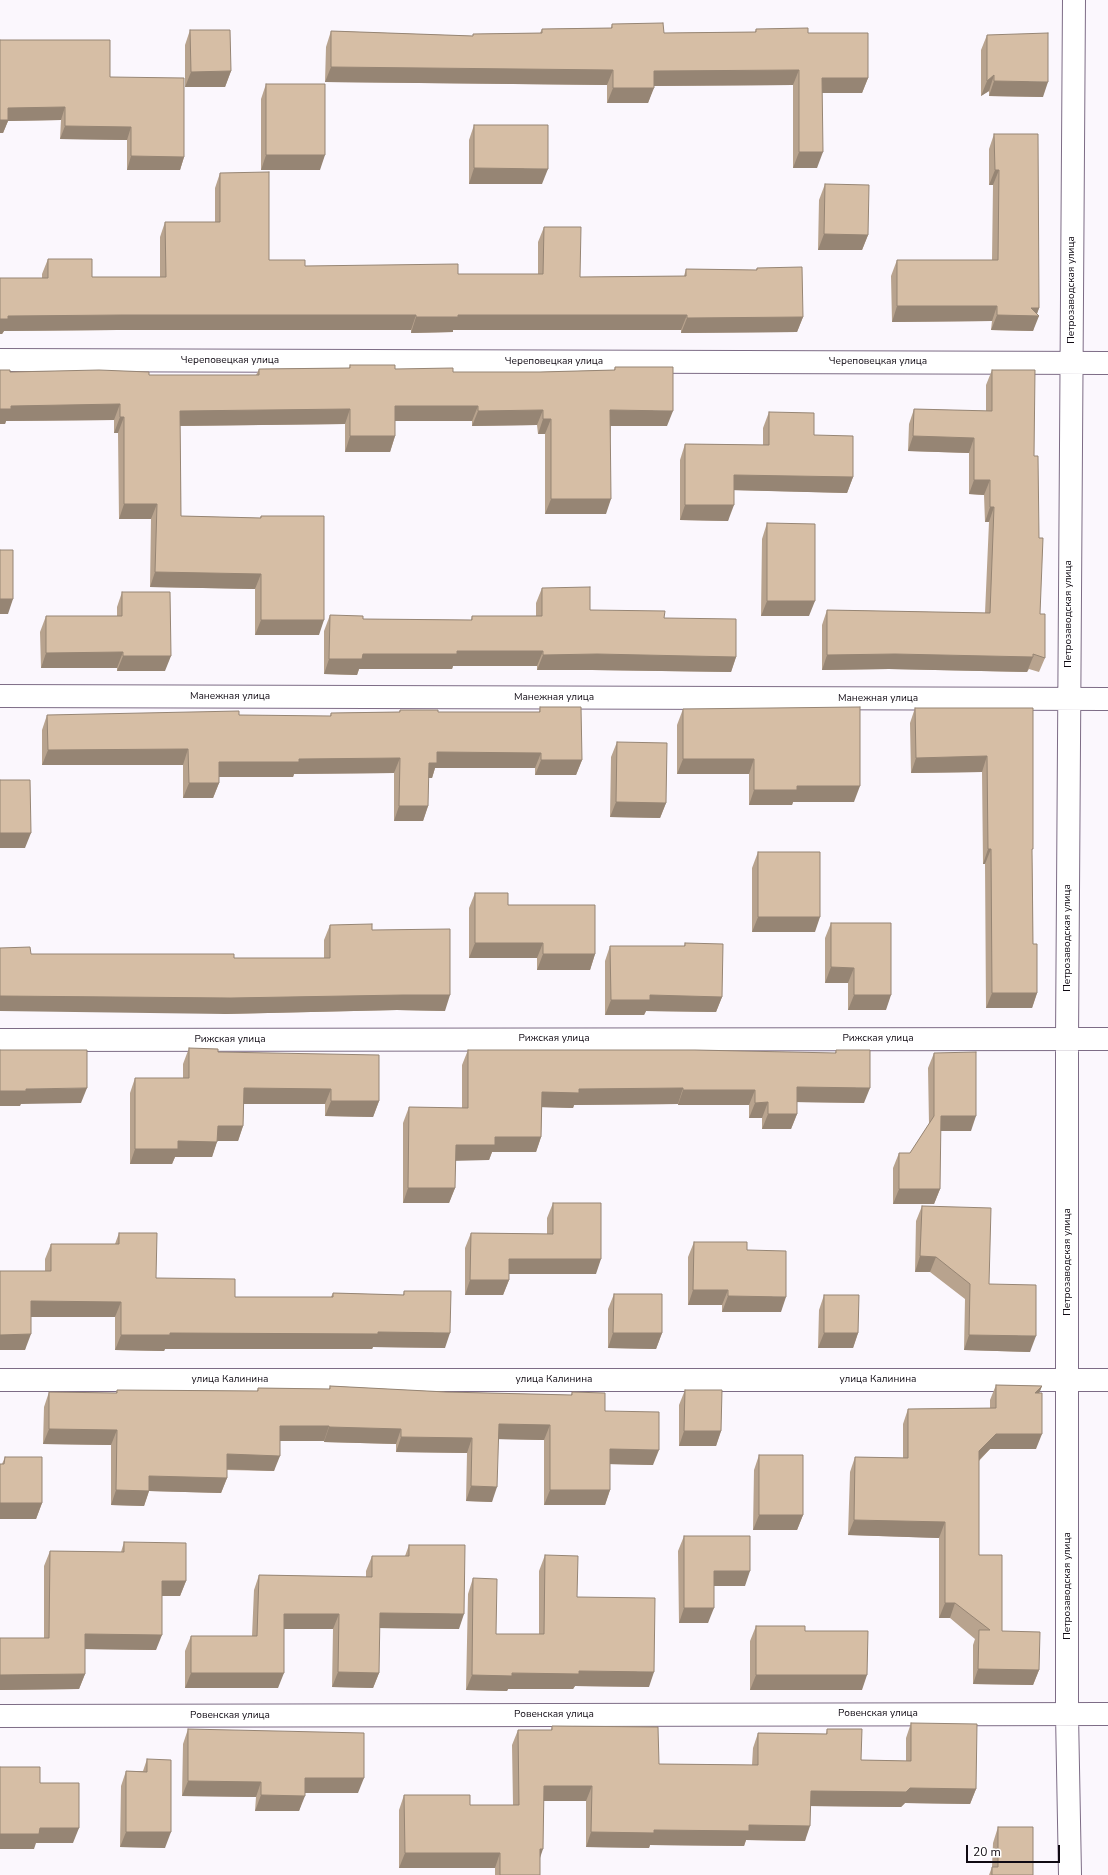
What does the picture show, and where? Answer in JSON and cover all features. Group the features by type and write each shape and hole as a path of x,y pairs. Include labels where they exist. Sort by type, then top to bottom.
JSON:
{"street":[{"name":"Петрозаводская улица","path":"1070,1875 1067,1714 1067,1039 1074,0"},
{"name":"Череповецкая улица","path":"0,360 1108,363"},
{"name":"Манежная улица","path":"0,696 1108,699"},
{"name":"Рижская улица","path":"0,1040 1108,1039"},
{"name":"улица Калинина","path":"0,1380 1108,1380"},
{"name":"Ровенская улица","path":"0,1716 1108,1714"}],"building":[{"path":"663,23 664,33 756,32 756,29 808,28 808,33 868,33 868,78 822,78 823,152 799,152 799,70 654,71 654,88 613,88 613,70 331,67 331,31 473,36 473,34 542,33 542,29 612,28 612,24"},
{"path":"190,30 230,30 231,71 191,72"},
{"path":"1048,33 1048,82 994,81 994,75 987,81 987,35"},
{"path":"0,40 110,40 110,77 184,78 184,157 131,156 131,127 65,126 65,107 8,108 8,120 0,120"},
{"path":"266,84 325,84 325,155 266,155"},
{"path":"474,125 548,125 548,169 474,168"},
{"path":"994,134 1038,134 1039,308 1031,308 1039,316 997,315 997,306 897,306 897,260 998,260 999,170 995,170"},
{"path":"269,172 269,260 305,260 305,266 458,264 458,274 543,274 544,227 581,227 580,277 686,276 686,269 757,270 757,268 802,267 803,317 687,318 687,315 458,315 458,317 416,317 416,315 122,315 8,316 8,319 0,319 0,278 48,278 48,259 92,259 92,277 166,277 165,222 220,222 220,173"},
{"path":"825,184 869,185 868,235 824,234"},
{"path":"350,365 395,365 395,369 453,368 453,372 540,372 615,370 615,367 673,367 673,411 610,410 611,499 551,499 551,419 543,419 543,410 478,411 478,406 395,406 395,436 350,436 350,409 180,411 181,516 261,518 261,516 324,516 324,620 261,620 261,574 155,572 157,504 124,504 124,417 120,417 120,404 11,406 11,409 0,409 0,370 10,370 10,372 99,370 149,372 149,375 259,375 259,369 350,368"},
{"path":"992,370 1035,370 1034,456 1038,456 1039,538 1043,538 1040,614 1045,614 1045,658 1033,654 1033,657 895,654 827,655 827,610 990,613 994,507 990,507 990,480 974,480 974,438 913,436 914,409 992,411"},
{"path":"769,412 814,413 814,435 853,436 853,477 734,475 734,505 685,505 685,444 769,445"},
{"path":"767,523 815,524 815,601 767,601"},
{"path":"0,550 13,550 13,599 0,599"},
{"path":"590,587 590,610 665,611 664,618 736,619 736,657 597,654 543,655 543,651 457,651 457,654 363,654 362,659 329,659 330,615 363,616 363,619 472,620 472,616 542,616 542,588"},
{"path":"122,592 170,592 171,656 123,656 123,652 46,653 46,616 122,616"},
{"path":"540,707 581,707 582,760 541,760 541,753 437,752 437,763 429,763 428,806 399,806 400,758 299,759 299,762 219,762 219,783 189,783 188,749 48,750 47,715 239,711 239,715 331,716 331,713 400,712 400,710 438,710 438,712 540,712"},
{"path":"860,707 860,786 797,786 797,790 754,790 754,759 683,759 683,709"},
{"path":"915,708 1033,708 1033,944 1037,944 1037,993 992,993 991,849 988,849 987,756 916,758"},
{"path":"617,742 667,743 666,803 616,802"},
{"path":"0,780 30,780 31,833 0,833"},
{"path":"758,852 820,852 820,917 758,917"},
{"path":"475,893 508,893 508,905 595,905 595,954 543,954 543,943 475,943"},
{"path":"831,923 891,923 891,995 854,995 854,968 831,967"},
{"path":"372,924 372,930 450,929 450,995 231,998 0,996 0,948 30,947 31,954 234,954 234,958 330,958 330,925"},
{"path":"685,943 723,944 722,997 650,995 650,1000 611,1000 610,946 685,946"},
{"path":"189,1048 218,1049 218,1052 379,1055 379,1101 331,1101 331,1089 244,1088 243,1126 218,1126 217,1142 178,1141 178,1149 135,1149 135,1078 189,1078"},
{"path":"0,1050 87,1050 87,1088 0,1091"},
{"path":"468,1050 695,1050 836,1053 836,1050 870,1050 870,1088 797,1087 797,1114 768,1114 768,1102 755,1103 755,1090 683,1090 683,1088 579,1089 579,1093 542,1092 541,1137 495,1137 495,1145 456,1145 455,1188 408,1188 409,1107 468,1108"},
{"path":"976,1052 976,1116 941,1116 940,1189 899,1189 899,1153 910,1153 934,1116 934,1053"},
{"path":"553,1203 601,1203 601,1259 509,1259 509,1280 470,1280 471,1233 553,1234"},
{"path":"922,1206 991,1208 989,1284 1036,1285 1036,1336 969,1335 970,1284 936,1257 920,1256"},
{"path":"119,1233 157,1233 156,1278 235,1279 235,1297 333,1297 333,1293 404,1295 404,1291 451,1291 450,1333 170,1333 170,1335 121,1335 121,1302 31,1301 31,1334 0,1335 0,1271 51,1271 51,1244 119,1244"},
{"path":"694,1242 747,1242 747,1250 786,1251 786,1297 728,1296 728,1290 693,1290"},
{"path":"614,1294 662,1294 662,1333 613,1333"},
{"path":"824,1295 859,1295 858,1333 824,1333"},
{"path":"996,1385 1042,1386 1035,1393 1042,1393 1042,1434 996,1434 979,1451 979,1555 1002,1555 1002,1631 1040,1632 1039,1670 978,1669 979,1630 990,1630 955,1603 945,1603 945,1522 854,1520 855,1457 908,1458 908,1409 996,1408"},
{"path":"330,1386 446,1392 572,1395 572,1392 605,1393 605,1411 659,1412 659,1450 610,1449 610,1490 550,1490 550,1425 499,1424 497,1487 471,1486 472,1438 401,1437 401,1429 329,1426 280,1426 280,1456 227,1454 227,1478 149,1476 149,1491 116,1490 117,1430 49,1429 49,1392 117,1393 117,1390 258,1391 258,1388 330,1389"},
{"path":"685,1390 722,1390 721,1431 684,1431"},
{"path":"759,1455 803,1455 803,1515 759,1515"},
{"path":"5,1457 42,1457 42,1503 0,1503 0,1464 4,1464"},
{"path":"684,1536 750,1536 750,1571 714,1571 714,1608 684,1608"},
{"path":"124,1542 186,1543 186,1581 162,1581 162,1635 85,1634 85,1674 0,1675 0,1638 49,1638 50,1551 124,1552"},
{"path":"409,1545 465,1545 464,1614 380,1613 379,1673 338,1672 339,1614 284,1614 284,1673 191,1673 191,1636 257,1636 259,1575 372,1577 372,1556 409,1556"},
{"path":"545,1555 578,1556 577,1597 655,1598 654,1672 579,1671 579,1674 512,1673 512,1676 472,1675 473,1578 497,1579 496,1634 544,1634"},
{"path":"756,1626 805,1626 805,1631 868,1631 867,1675 756,1675"},
{"path":"911,1723 977,1724 976,1789 910,1788 906,1792 811,1791 810,1826 749,1825 749,1831 654,1830 654,1833 591,1832 592,1786 544,1786 543,1849 540,1849 540,1875 500,1875 500,1853 405,1853 404,1795 470,1795 470,1805 519,1805 518,1730 552,1730 552,1726 658,1727 659,1764 758,1765 758,1733 827,1734 827,1729 862,1729 861,1760 911,1761"},
{"path":"188,1729 364,1733 364,1778 305,1778 305,1796 261,1795 261,1782 188,1781"},
{"path":"147,1759 171,1760 171,1832 126,1832 126,1771 147,1772"},
{"path":"0,1767 40,1767 40,1783 79,1783 79,1828 40,1828 39,1834 0,1834"},
{"path":"998,1827 1033,1827 1033,1875 992,1875 992,1867 998,1867"}]}
